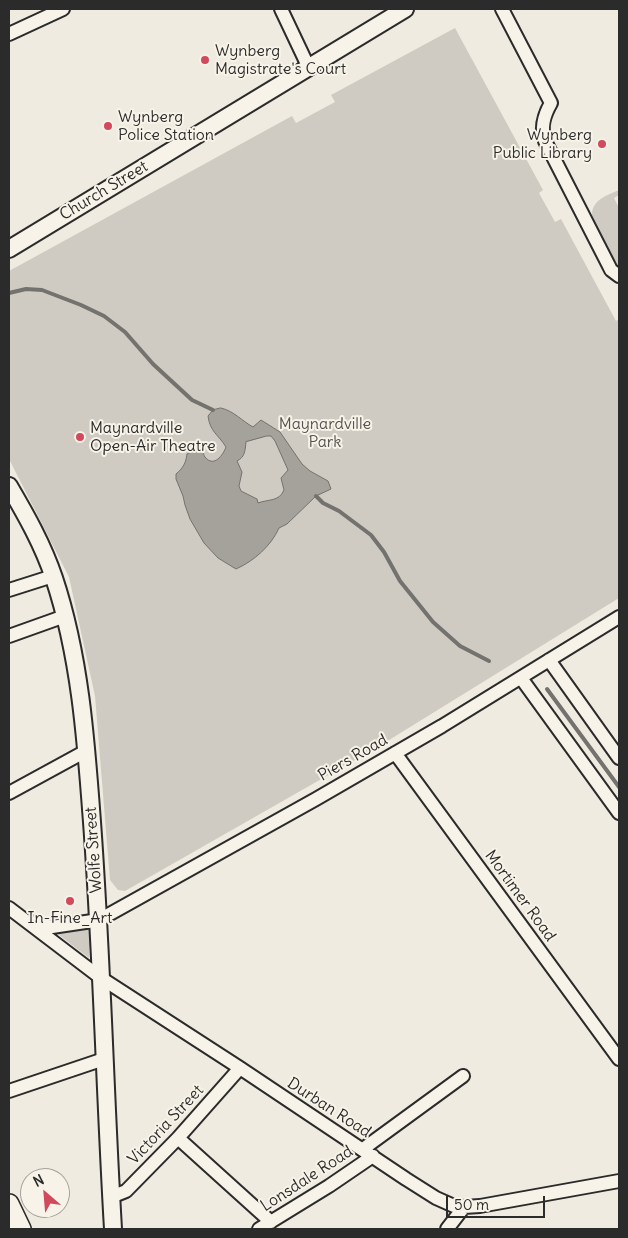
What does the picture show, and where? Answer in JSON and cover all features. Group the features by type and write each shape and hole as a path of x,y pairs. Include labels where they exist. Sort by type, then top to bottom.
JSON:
{"main road":[{"path":"9,1204 21,1229"}],"street":[{"path":"9,34 63,9"},
{"path":"281,9 308,66"},
{"name":"Church Street","path":"9,249 308,66 405,9"},
{"path":"502,9 551,103 544,115 542,126 545,141 611,270 619,276"},
{"name":"Wolfe Street","path":"9,486 30,523 53,576 65,616 76,667 86,751 99,920 113,1229"},
{"path":"9,590 53,576"},
{"path":"9,636 65,616"},
{"name":"Piers Road","path":"99,920 395,753 619,617"},
{"path":"549,660 619,758"},
{"path":"521,678 619,813"},
{"path":"9,793 86,751"},
{"name":"Mortimer Road","path":"395,753 619,1059"},
{"name":"Durban Road","path":"9,908 27,921 51,933 101,978 436,1198 454,1206 464,1207 619,1181"},
{"name":"Durban Road","path":"51,933 99,920"},
{"path":"9,1091 104,1059"},
{"name":"Victoria Street","path":"111,1197 126,1191 178,1138 240,1068"},
{"name":"Lonsdale Road","path":"259,1229 368,1153 463,1076"},
{"path":"178,1138 271,1222"},
{"path":"447,1229 464,1207"}],"green space":[{"name":"Maynardville Park","path":"455,28 543,190 539,193 555,222 561,219 616,321 619,319 619,598 381,745 125,891 118,890 110,880 95,696 69,577 9,459 9,271 292,116 296,123 335,102 331,95"},
{"path":"619,190 619,195 614,198 619,208 619,268 592,215 597,202"},
{"path":"91,928 89,958 54,931"}],"shaded area":[{"path":"226,409 253,427 261,420 280,432 302,464 328,481 331,489 316,496 287,524 279,528 276,535 261,552 249,562 236,569 218,558 204,543 190,519 176,479 176,474 184,465 187,454 200,451 208,460 215,461 225,450 226,447 212,429 209,421 208,416 213,410","holes":["271,436 288,470 281,478 284,490 282,494 279,497 258,503 257,499 241,491 239,486 242,472 237,461 243,456 246,442"]}],"waterway":[{"path":"9,293 26,289 42,290 104,316 125,332 153,364 192,400 213,410"},
{"path":"316,496 323,503 339,511 371,535 384,552 400,581 433,622 460,646 489,661"},
{"path":"547,689 619,787"}],"place":[{"name":"Wynberg Magistrate's Court","path":"205,60"},
{"name":"Wynberg Police Station","path":"108,126"},
{"name":"Wynberg Public Library","path":"602,144"},
{"name":"Maynardville Open-Air Theatre","path":"80,437"},
{"name":"In-Fine_Art","path":"70,901"}]}
